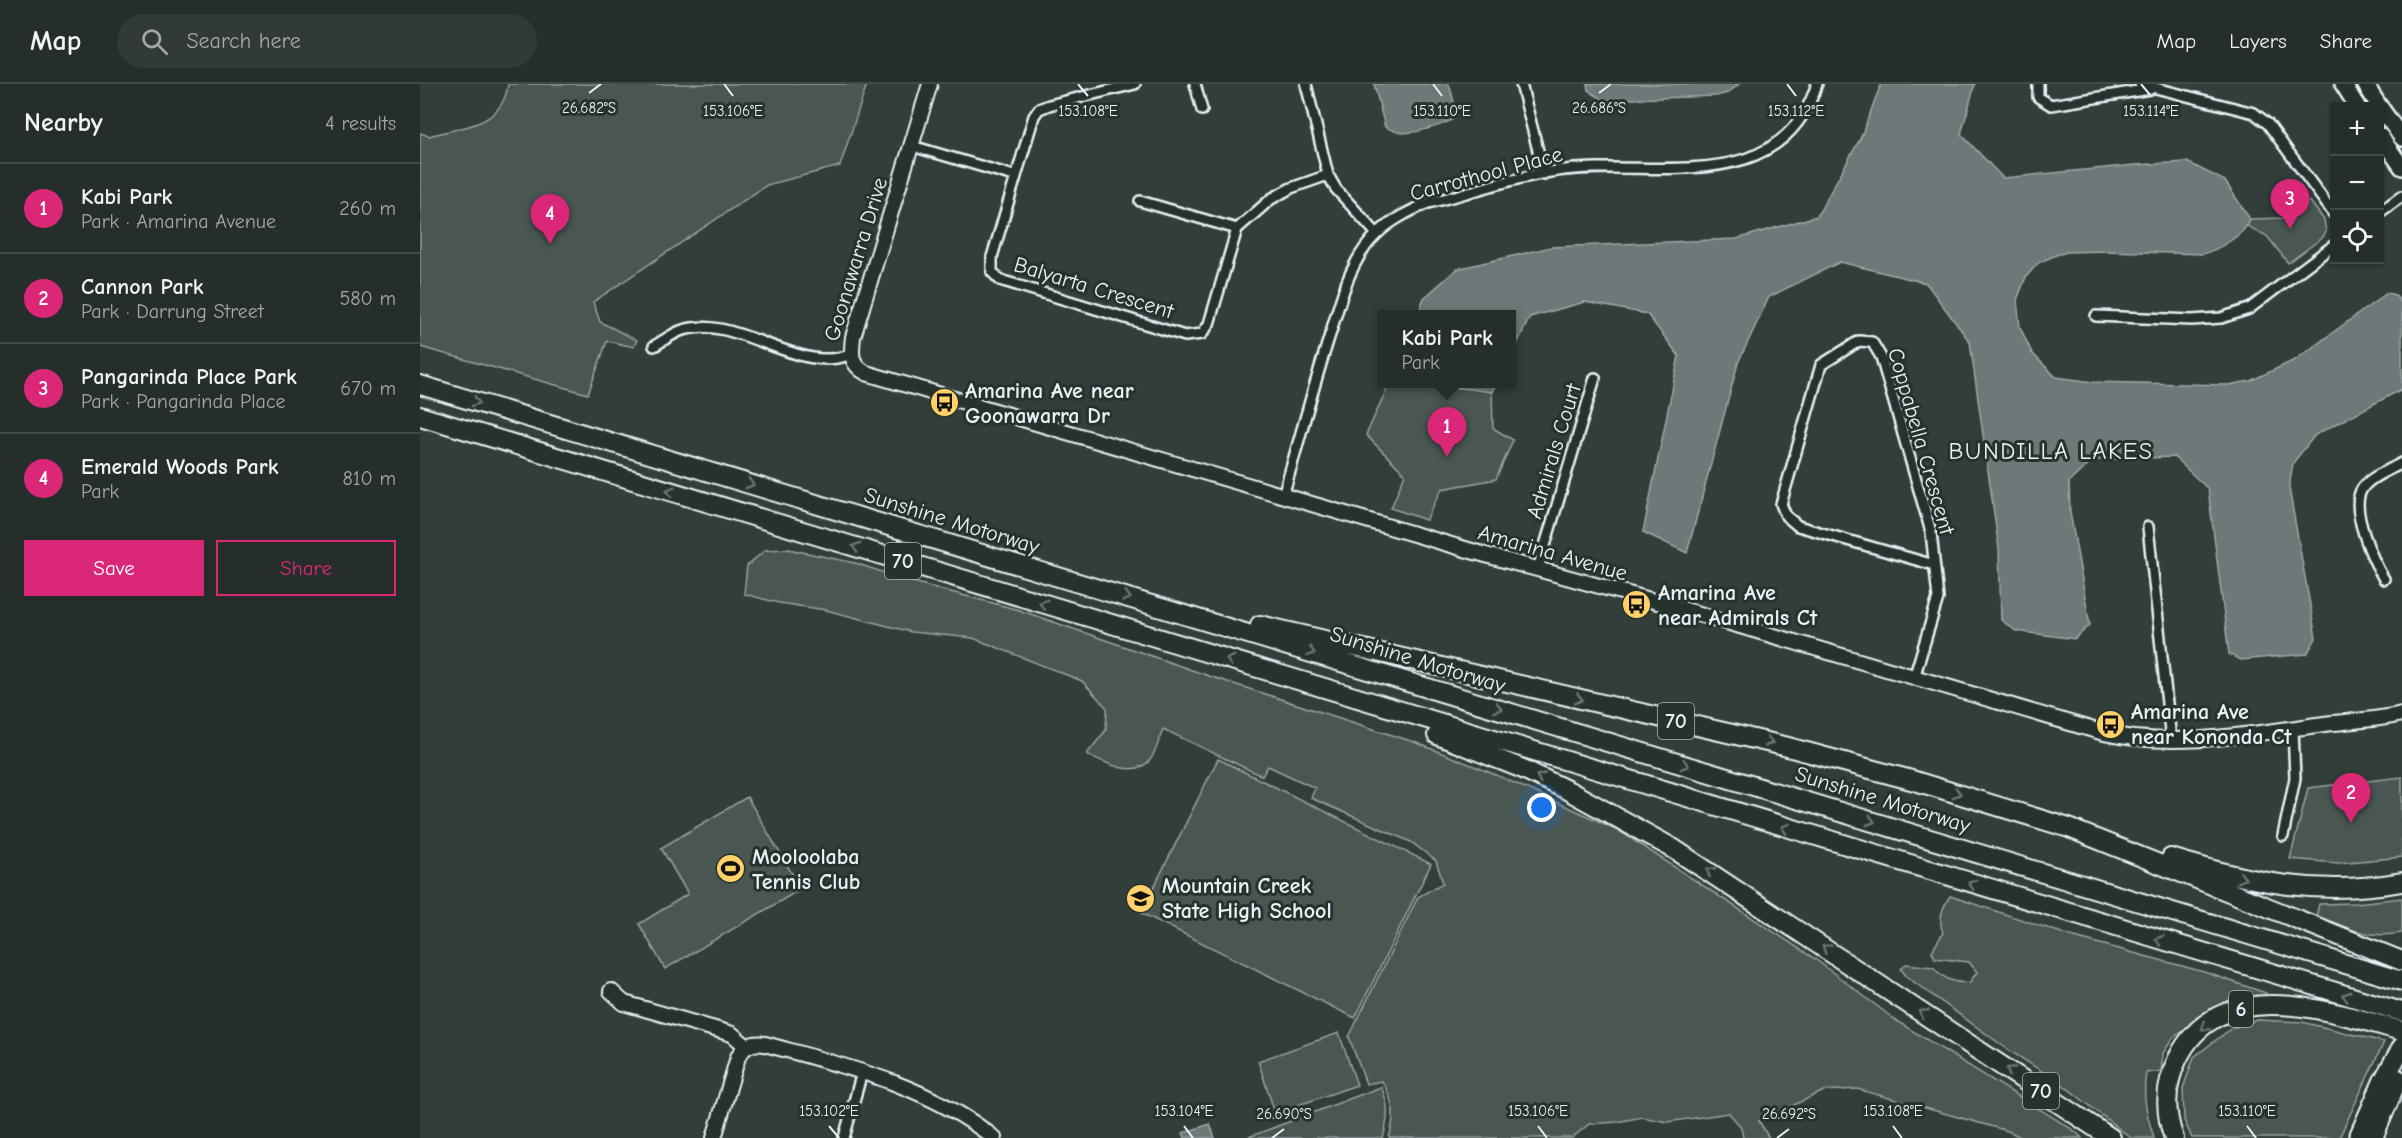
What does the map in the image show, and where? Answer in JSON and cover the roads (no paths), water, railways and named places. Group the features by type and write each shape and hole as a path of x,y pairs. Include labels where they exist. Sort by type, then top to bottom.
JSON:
{"highway":[{"name":"Sunshine Motorway","path":"420,385 2402,981"},
{"name":"70","path":"420,417 1386,708 1400,721 1523,769 1610,811 1655,837 2110,1138"},
{"name":"70","path":"1215,623 1231,619 1853,763 2028,814 2402,961"},
{"path":"1386,708 2402,1012"},
{"path":"2129,852 2149,852 2236,877 2297,887 2356,887 2402,882"},
{"name":"6","path":"2174,1138 2167,1104 2167,1090 2174,1066 2197,1032 2222,1016 2253,1006 2290,1005 2323,1010 2402,1031"},
{"path":"2361,1138 2380,1089 2402,1047"},
{"path":"2361,1138 2402,1072"}],"main road":[{"path":"2343,84 2354,102"},
{"path":"2357,102 2371,86 2377,102"},
{"path":"2384,114 2402,138"},
{"path":"2384,143 2402,166"}],"street":[{"name":"Goonawarra Drive","path":"654,346 684,329 708,328 734,332 787,351 830,360 851,354 853,337 930,84"},
{"name":"Balyarta Crescent","path":"1135,84 1039,109 1034,116 1014,177 992,258 992,272 1000,280 1185,336 1202,334 1209,324 1238,230"},
{"path":"1195,84 1202,110"},
{"path":"1306,84 1328,175 1336,189 1377,234"},
{"path":"1521,84 1544,174"},
{"name":"Carrothool Place","path":"1283,496 1315,382 1346,286 1354,267 1377,234 1411,210 1428,203 1558,171 1722,164 1745,160 1765,152 1787,136 1801,120 1817,84"},
{"path":"2038,84 2038,97 2050,105 2156,88"},
{"path":"2140,84 2254,113 2268,124 2331,210"},
{"path":"912,146 1014,177"},
{"path":"1140,201 1238,230 1271,200 1291,188 1328,175"},
{"path":"2382,210 2402,196"},
{"path":"2096,316 2192,320 2221,318 2249,309 2330,248"},
{"name":"Coppabella Crescent","path":"1914,678 1938,597 1930,532 1881,357 1872,342 1859,341 1821,365 1781,504 1786,516 1798,526 1934,565"},
{"name":"Amarina Avenue","path":"851,354 853,363 859,369 873,375 2094,731 2147,741 2171,741 2293,729 2402,714"},
{"name":"Admirals Court","path":"1538,569 1595,378"},
{"path":"2384,579 2367,545 2359,509 2359,495 2366,484 2402,463"},
{"path":"2148,526 2171,741"},
{"path":"2283,836 2294,790 2293,729"},
{"path":"611,991 627,1004 732,1034 746,1046"},
{"path":"714,1138 738,1057 746,1046 755,1043 862,1072 921,1093 972,1122 990,1137"},
{"path":"844,1138 862,1072"}],"place":[{"name":"Pangarinda Place Park","path":"2290,229"},
{"name":"Emerald Woods Park","path":"550,244"},
{"name":"Amarina Ave near Goonawarra Dr","path":"944,403"},
{"name":"Kabi Park","path":"1447,457"},
{"name":"Amarina Ave near Admirals Ct","path":"1637,605"},
{"name":"Amarina Ave near Kononda Ct","path":"2110,724"},
{"name":"Cannon Park","path":"2351,823"},
{"name":"Mooloolaba Tennis Club","path":"731,869"},
{"name":"Mountain Creek State High School","path":"1141,898"}],"district":[{"name":"BUNDILLA LAKES","path":"2051,451"}]}
